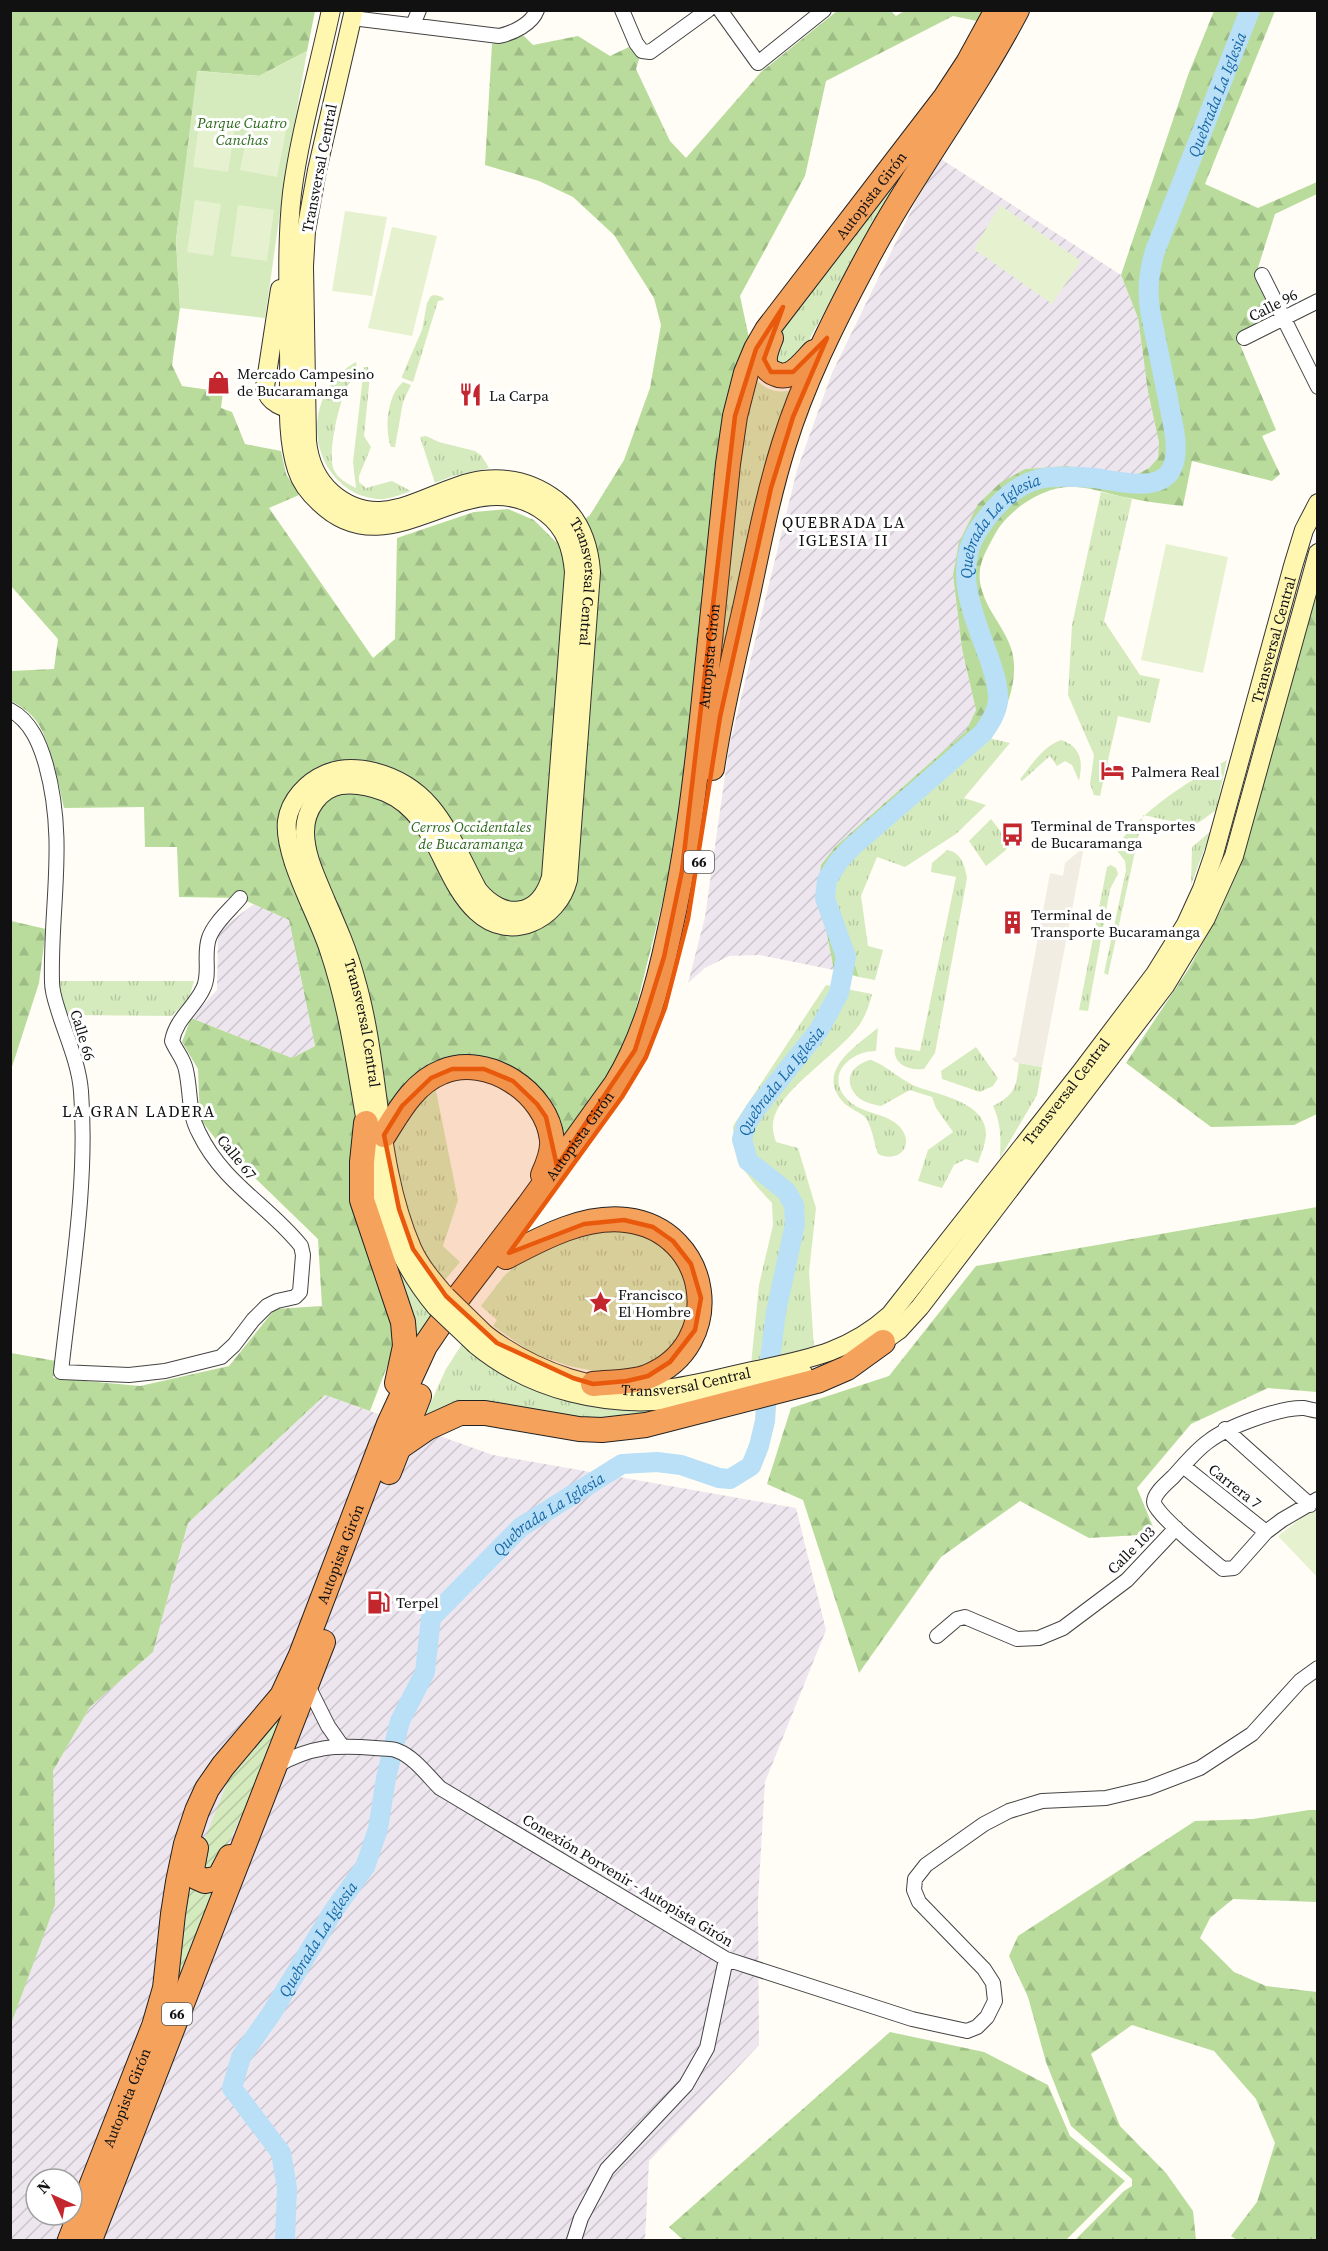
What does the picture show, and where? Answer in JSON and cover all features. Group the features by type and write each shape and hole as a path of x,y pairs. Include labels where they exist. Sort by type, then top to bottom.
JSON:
{"highway":[{"name":"Autopista Girón","path":"70,2241 154,2026 165,1988 173,1914 186,1844 204,1796 223,1766 282,1696 301,1655 411,1373 432,1335 529,1205 626,1067 644,1026 674,914 692,808 735,416 746,373 756,349 783,307 945,98 968,63 997,10"},
{"name":"Autopista Girón","path":"90,2241 398,1448 440,1349 622,1096 646,1057 661,1022 688,919 699,862 720,717 771,488 792,418 827,339 891,214 986,68 1017,10"},
{"path":"783,307 764,359 765,365 771,372 783,376 793,372 827,339"},
{"path":"390,1424 405,1346 405,1334 401,1312 362,1200 362,1162 375,1129 421,1086 441,1072 468,1068 484,1070 513,1081 526,1091 546,1117 552,1141 549,1159 529,1205"},
{"path":"506,1257 563,1230 584,1224 624,1220 653,1227 684,1252 698,1281 701,1298 700,1316 685,1347 670,1362 648,1376 627,1382 593,1384"},
{"path":"398,1448 427,1428 460,1413 474,1412 560,1426 602,1430 646,1425 751,1385 790,1376 817,1381 847,1368 883,1342"},
{"path":"223,1766 221,1781 202,1825 192,1863 193,1872 200,1879 214,1881 223,1874 255,1803 266,1789"}],"main road":[{"name":"Transversal Central","path":"298,409 289,237 296,172 331,10"},
{"name":"Transversal Central","path":"353,14 316,170 306,231 298,409 292,443 297,469 305,486 328,510 346,519 374,526 404,522 482,480 507,480 540,488 562,504 576,521 590,552 591,572 568,880 562,896 542,918 524,926 503,926 485,918 468,903 428,830 419,818 393,795 367,786 355,784 339,786 318,797 306,821 306,847 345,944 362,1004 375,1129 406,1232 441,1302 515,1372 559,1389 603,1400 676,1399 751,1385"},
{"name":"Transversal Central","path":"790,1376 847,1346 890,1316 1088,1063 1155,974 1175,943 1194,908 1211,863 1293,566 1304,530 1317,503"},
{"name":"Transversal Central","path":"883,1342 899,1330 920,1307 1134,1028 1174,972 1206,918 1226,876 1239,840 1317,553"},
{"name":"Transversal Central","path":"480,1340 560,1375 593,1384 634,1389 751,1385"}],"street":[{"path":"413,25 419,10"},
{"path":"622,10 639,47 645,52 654,51 708,10"},
{"path":"720,10 758,63 824,10"},
{"path":"353,14 413,25 499,36 519,28 536,13"},
{"path":"1262,275 1317,387"},
{"name":"Calle 96","path":"1244,338 1317,301"},
{"path":"1304,360 1317,354"},
{"name":"Calle 66","path":"15,713 34,733 44,756 56,816 58,847 52,985 81,1091 82,1173 61,1372 129,1375 165,1371 213,1360 228,1352 267,1306 298,1294"},
{"name":"Calle 67","path":"240,898 213,929 209,938 206,981 197,999 176,1026 172,1041 185,1065 191,1114 204,1143 235,1184 301,1246 302,1289 298,1294"},
{"name":"Calle 103","path":"937,1636 957,1619 965,1617 1017,1639 1039,1638 1062,1628 1127,1580 1176,1528 1156,1509 1154,1503 1157,1495 1207,1442 1225,1429 1275,1413 1303,1408 1317,1411"},
{"path":"1176,1528 1227,1570 1234,1568 1266,1532 1314,1502 1225,1429"},
{"name":"Carrera 7","path":"1183,1466 1266,1532"},
{"name":"Conexión Porvenir - Autopista Girón","path":"276,1766 296,1755 318,1748 342,1746 398,1751 415,1763 441,1788 726,1959 912,2019 967,2031 976,2027 987,2017 994,2001 993,1983 984,1969 919,1902 914,1890 915,1879 926,1865 984,1824 1010,1811 1042,1801 1106,1798 1148,1788 1200,1768 1252,1734 1300,1681 1317,1668"},
{"path":"307,1684 328,1726 342,1746"},
{"path":"574,2241 581,2218 607,2169 686,2085 707,2048 726,1959"}],"highlighted area":[{"path":"783,307 764,359 771,372 793,372 827,338 793,417 771,488 720,717 688,919 665,1008 646,1057 622,1097 509,1253 584,1224 624,1220 653,1227 673,1241 691,1264 701,1298 695,1330 670,1362 648,1376 627,1381 593,1384 573,1378 497,1343 446,1296 413,1249 399,1209 384,1135 402,1106 431,1078 452,1069 484,1069 513,1081 537,1104 546,1117 557,1166 635,1050 664,957 682,871 735,416 756,349"}],"shaded area":[{"path":"941,159 1121,275 1138,318 1148,392 1159,443 1158,458 1149,468 1132,477 1067,466 1025,469 953,575 962,649 976,710 966,731 836,846 818,891 834,970 759,955 729,956 705,968 688,983 705,917 729,747 797,470 832,373 916,201"},
{"path":"1084,847 1042,1067 1015,1062 1012,1059 1016,1056 1050,873 1063,876 1065,863"},
{"path":"254,904 289,920 315,1046 292,1058 191,1018 217,990 218,931"},
{"path":"325,1395 493,1455 796,1508 826,1630 765,1782 758,1900 759,2045 649,2161 645,2240 11,2240 11,1993 53,1771 90,1707 153,1652 188,1523"}],"green space":[{"name":"Cerros Occidentales de Bucaramanga","path":"11,11 315,11 307,51 259,76 198,71 176,240 180,308 172,365 182,386 223,392 221,408 232,412 245,444 281,451 286,474 299,495 269,508 373,658 395,639 397,538 474,512 508,509 534,520 556,542 590,515 624,460 650,388 661,325 654,298 614,235 573,197 539,181 485,165 492,44 522,34 533,45 578,36 610,56 629,47 640,56 636,69 670,141 686,158 761,72 837,11 891,11 896,16 904,11 983,11 977,21 953,16 826,81 805,176 740,296 749,338 695,687 671,868 634,1016 614,1065 562,1144 552,1113 472,1060 392,1109 354,1123 354,1201 393,1321 393,1351 370,1411 325,1395 188,1523 153,1652 90,1707 53,1771 55,1905 11,2024 11,1353 56,1361 53,1378 140,1386 229,1366 275,1309 322,1306 318,1239 218,1142 200,1119 198,1069 182,1042 191,1018 292,1058 315,1046 289,920 240,898 179,897 177,847 145,847 144,807 64,808 54,764 42,730 28,712 11,701 11,671 54,669 58,639 11,586"},
{"path":"1214,11 1275,11 1205,184 1258,208 1317,182 1317,194 1275,214 1256,274 1277,314 1236,335 1276,430 1262,436 1280,474 1272,481 1192,461 1183,506 1142,501 1083,488 1064,487 1029,500 1008,517 987,548 980,573 983,595 1008,640 1013,659 1013,680 1005,711 996,731 881,830 842,871 834,884 834,892 859,977 834,970 818,891 821,865 836,846 966,731 976,710 962,649 953,575 959,542 978,504 1000,483 1025,469 1067,466 1132,477 1149,468 1158,458 1159,443 1148,392 1138,318 1121,275 1188,75"},
{"name":"Parque Cuatro Canchas","path":"307,51 284,185 265,318 180,308 176,240 197,71 259,76"},
{"path":"200,117 236,122 228,172 193,167"},
{"path":"250,119 287,126 277,177 240,170"},
{"path":"886,186 895,192 851,263 804,349 793,364 780,367 770,350 776,338"},
{"path":"195,200 221,204 213,256 187,252"},
{"path":"238,205 274,210 267,261 231,256"},
{"path":"1000,205 1081,261 1052,304 974,249"},
{"path":"345,211 387,217 372,296 332,291"},
{"path":"392,227 437,236 412,336 368,328"},
{"path":"435,295 444,300 438,301 413,382 402,376 422,330 427,303 431,296"},
{"path":"356,362 356,369 339,409 332,463 341,479 356,488 353,462 364,367 368,367 370,375 364,436 371,447 359,476 359,482 366,488 392,481 411,491 394,497 374,499 357,494 340,482 327,466 320,448 317,429 319,409 327,391 339,375"},
{"path":"752,374 765,387 775,391 794,390 709,724 734,482"},
{"path":"403,382 411,385 403,402 395,447 391,447 388,413 393,395"},
{"path":"426,436 439,442 475,451 481,455 489,468 453,476 435,483 420,437"},
{"path":"1101,492 1132,499 1104,621 1140,675 1160,679 1150,723 1118,716 1100,796 1094,795 1090,784 1094,755 1068,695 1072,625"},
{"path":"1166,544 1228,557 1203,673 1141,660"},
{"path":"1317,573 1317,1114 1294,1125 1211,1127 1126,1063 1188,970 1220,912 1241,862"},
{"path":"989,738 1010,743 964,798 986,805 956,834 905,867 877,857 861,896 868,946 883,950 875,980 859,977 834,893 837,875 861,849"},
{"path":"1061,740 1077,751 1081,762 1079,781 1072,765 1065,761 1057,766 1050,756 1022,781 1020,779 1043,752"},
{"path":"1227,760 1216,810 1194,826 1145,815 1180,788"},
{"path":"1142,818 1108,975 1104,973 1126,870 1125,861 1115,848"},
{"path":"991,819 1008,841 1006,850 986,866 969,841"},
{"path":"1211,831 1191,885 1192,847"},
{"path":"947,850 959,857 967,878 935,1053 924,1069 913,1069 899,1062 896,1058 895,1047 920,1051 956,877 931,872 932,863"},
{"path":"1111,865 1116,868 1118,874 1110,889 1088,1011 1079,1010 1107,867"},
{"path":"11,921 46,929 39,983 11,1070"},
{"path":"56,981 194,981 189,998 172,1016 67,1015"},
{"path":"826,985 872,994 868,1007 860,1024 848,1038 800,1082 780,1105 773,1126 776,1142 798,1148 816,1208 809,1272 814,1349 751,1365 759,1285 773,1225 772,1203 744,1169 736,1150 733,1126"},
{"path":"878,1028 876,1051 866,1052 848,1061 839,1075 839,1084 842,1093 850,1102 888,1118 899,1126 904,1133 906,1145 899,1154 893,1156 878,1154 866,1118 843,1102 836,1091 834,1080 836,1070 842,1060"},
{"path":"976,1047 998,1078 993,1086 980,1092 942,1079 941,1071"},
{"path":"871,1060 915,1086 960,1102 979,1115 984,1124 986,1136 978,1163 966,1159 954,1165 942,1188 918,1181 928,1150 953,1132 936,1108 932,1097 910,1090 881,1106 857,1097 851,1088 850,1077 855,1068"},
{"path":"1019,1063 1042,1067 1037,1095 1000,1158 1000,1131 993,1106 1006,1098 1014,1089"},
{"path":"435,1086 458,1200 443,1246 460,1262 445,1280 431,1264 402,1204 392,1139 401,1121"},
{"path":"1317,1207 1317,1392 1268,1388 1191,1424 1137,1488 1156,1534 1089,1538 1020,1501 941,1557 859,1673 803,1500 767,1484 791,1408 889,1376 976,1266"},
{"path":"377,1225 433,1317 414,1348"},
{"path":"626,1229 661,1242 687,1275 691,1310 674,1346 639,1370 609,1374 569,1366 532,1353 493,1326 497,1320 481,1306 504,1276 519,1263 569,1237"},
{"path":"462,1344 687,1403 619,1423 422,1422 446,1369"},
{"path":"1317,1506 1317,1577 1278,1536"},
{"path":"291,1690 279,1737 215,1871 206,1873 198,1856 233,1768"},
{"path":"1317,1810 1317,1902 1233,1899 1210,1918 1200,1938 1234,1972 1266,1986 1317,1992 1317,2240 1237,2240 1231,2236 1257,2202 1275,2143 1256,2099 1214,2051 1132,2025 1091,2054 1120,2126 1166,2173 1193,2211 1196,2240 1075,2240 1124,2191 1132,2186 1132,2179 1071,2126 1046,2062 1028,1997 1009,1956 1018,1936 1195,1821 1253,1819"},
{"path":"186,1879 219,1882 178,1982"},
{"path":"890,2032 984,2052 1048,2085 1070,2136 1125,2181 1066,2240 683,2240 669,2227"}],"waterway":[{"name":"Quebrada La Iglesia","path":"285,2240 287,2188 281,2153 232,2088 241,2057 271,2014 334,1910 365,1867 378,1829 386,1778 400,1721 425,1672 431,1618 521,1527 622,1464 657,1462 681,1465 719,1478 730,1479 751,1466 765,1421 776,1312 795,1224 794,1205 786,1191 748,1161 742,1139 746,1125 756,1109 819,1030 839,993 846,957 825,898 827,880 838,862 852,847 983,733 994,714 998,701 997,685 973,613 966,579 970,546 990,514 1012,492 1039,479 1094,478 1142,484 1163,478 1171,470 1176,451 1175,436 1150,310 1150,273 1155,251 1250,10"}],"place":[{"name":"Mercado Campesino de Bucaramanga","path":"219,382"},
{"name":"La Carpa","path":"471,395"},
{"name":"Palmera Real","path":"1113,771"},
{"name":"Terminal de Transportes de Bucaramanga","path":"1013,834"},
{"name":"Terminal de Transporte Bucaramanga","path":"1013,923"},
{"name":"Francisco El Hombre","path":"600,1303"},
{"name":"Terpel","path":"378,1602"}],"district":[{"name":"QUEBRADA LA IGLESIA II","path":"844,531"},
{"name":"LA GRAN LADERA","path":"139,1111"}]}
